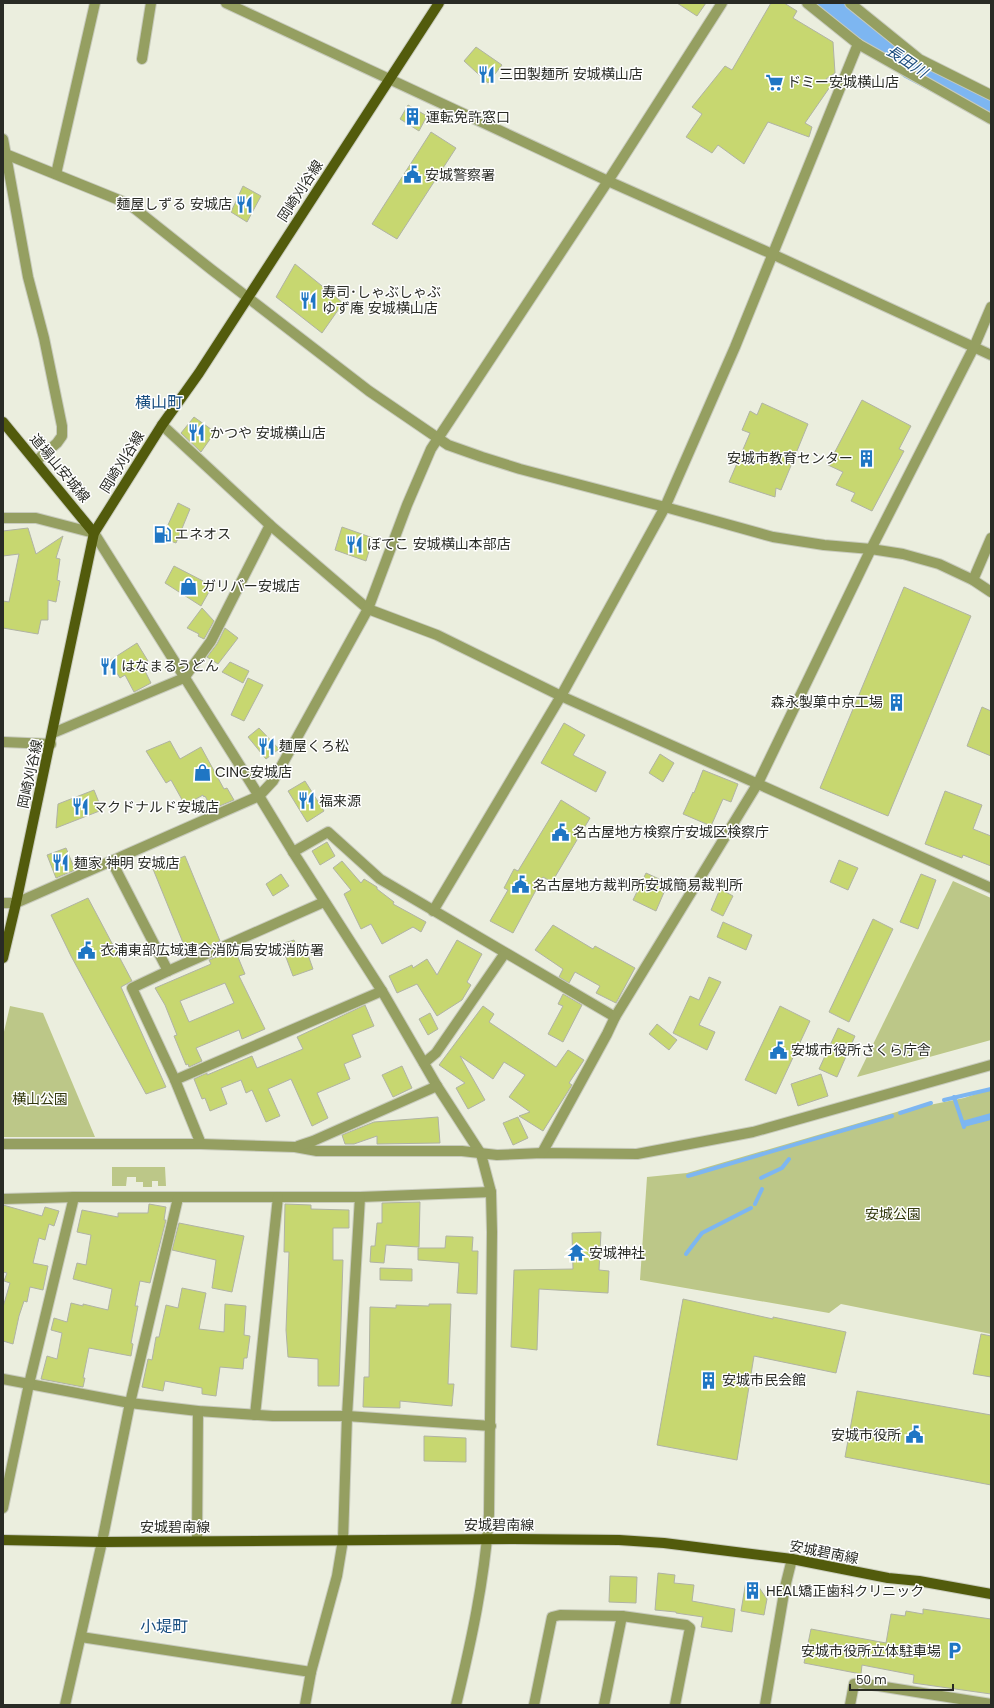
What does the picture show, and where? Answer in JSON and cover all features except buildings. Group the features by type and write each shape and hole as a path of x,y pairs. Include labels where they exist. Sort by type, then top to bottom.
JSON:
{"main road":[{"name":"岡崎刈谷線","path":"3,958 52,738 94,533 162,425 199,373 439,3"},
{"name":"道場山安城線","path":"3,422 94,533"},
{"name":"安城碧南線","path":"3,1540 102,1542 487,1539 619,1540 649,1542 792,1559 888,1578 919,1581 991,1594"}],"street":[{"path":"56,174 95,3"},
{"path":"142,59 151,3"},
{"path":"226,3 390,78 608,181 772,254 991,355"},
{"path":"3,903 16,903 259,796 273,781 368,609 407,505 437,438 608,181 722,3"},
{"path":"807,3 858,44 991,119"},
{"path":"850,3 919,59 991,95"},
{"path":"433,911 561,696 665,506 735,347 858,44"},
{"path":"3,139 4,153 28,276 44,338 62,426 62,436 36,461"},
{"path":"4,153 129,204 369,391 448,445 482,457 665,506 773,537 824,545 871,549 903,554 922,559 939,564 973,580 991,592"},
{"path":"542,1153 615,1017 758,783 871,549 974,347 991,307"},
{"path":"162,425 270,525 368,609 437,635 561,696 991,888"},
{"path":"3,518 36,518 94,533 324,902 382,991 437,1086 481,1154 491,1192 492,1232 491,1426 487,1539 471,1642 456,1705"},
{"path":"3,742 52,738 184,678 211,641 270,525"},
{"path":"973,580 991,538"},
{"path":"293,852 328,832 380,879 615,1017"},
{"path":"112,862 168,971"},
{"path":"201,1144 175,1080 132,988 324,902"},
{"path":"424,1063 436,1053 506,953"},
{"path":"175,1080 382,991"},
{"path":"3,1144 201,1144 295,1147 317,1151 462,1151 481,1154 638,1154 753,1132 991,1065"},
{"path":"295,1147 313,1142 437,1086"},
{"path":"3,1199 74,1197 360,1198 491,1192"},
{"path":"3,1508 29,1384 74,1197"},
{"path":"255,1415 278,1197"},
{"path":"65,1705 102,1542 130,1403 178,1198"},
{"path":"305,1705 311,1672 337,1576 344,1540 347,1416 360,1198"},
{"path":"3,1379 130,1403 198,1411 255,1415 347,1416 491,1426"},
{"path":"197,1541 198,1411"},
{"path":"765,1705 785,1587 792,1559"},
{"path":"534,1705 552,1617 560,1615 622,1616 686,1625 690,1628 676,1705"},
{"path":"604,1705 622,1616"},
{"path":"81,1637 311,1672"},
{"path":"850,1705 854,1684 860,1683 991,1704"}],"green space":[{"path":"953,881 991,898 991,1040 857,1077"},
{"name":"横山公園","path":"10,1006 43,1013 95,1137 3,1137 3,1036"},
{"name":"安城公園","path":"991,1089 991,1334 841,1304 829,1313 640,1280 647,1177 687,1173 900,1111 964,1098"},
{"path":"112,1167 165,1167 166,1186 158,1186 158,1181 152,1181 152,1187 143,1187 143,1182 136,1182 136,1177 127,1177 126,1186 112,1186"}],"water":[{"path":"991,1113 991,1120 964,1127 962,1121"}],"waterway":[{"name":"長田川","path":"830,3 911,67 991,109"},
{"path":"944,1100 991,1089"},
{"path":"954,1097 964,1127"},
{"path":"900,1113 931,1103"},
{"path":"688,1176 892,1116"},
{"path":"761,1178 782,1168 789,1159"},
{"path":"755,1204 762,1189"},
{"path":"686,1254 702,1233 751,1208"}],"place":[{"name":"三田製麺所 安城横山店","path":"486,74"},
{"name":"ドミー安城横山店","path":"774,82"},
{"name":"運転免許窓口","path":"413,117"},
{"name":"安城警察署","path":"412,175"},
{"name":"麺屋しずる 安城店","path":"245,204"},
{"name":"寿司･しゃぶしゃぶ ゆず庵 安城横山店","path":"309,300"},
{"name":"かつや 安城横山店","path":"197,433"},
{"name":"安城市教育センター","path":"866,458"},
{"name":"エネオス","path":"162,534"},
{"name":"ぼてこ 安城横山本部店","path":"354,544"},
{"name":"ガリバー安城店","path":"189,586"},
{"name":"はなまるうどん","path":"108,666"},
{"name":"森永製菓中京工場","path":"896,702"},
{"name":"麺屋くろ松","path":"266,746"},
{"name":"CINC安城店","path":"202,772"},
{"name":"福来源","path":"306,801"},
{"name":"マクドナルド安城店","path":"80,807"},
{"name":"名古屋地方検察庁安城区検察庁","path":"560,832"},
{"name":"麺家 神明 安城店","path":"61,863"},
{"name":"名古屋地方裁判所安城簡易裁判所","path":"520,885"},
{"name":"衣浦東部広域連合消防局安城消防署","path":"87,950"},
{"name":"安城市役所さくら庁舎","path":"778,1050"},
{"name":"安城神社","path":"576,1253"},
{"name":"安城市民会館","path":"709,1380"},
{"name":"安城市役所","path":"914,1435"},
{"name":"HEAL矯正歯科クリニック","path":"753,1591"},
{"name":"安城市役所立体駐車場","path":"954,1651"}],"district":[{"name":"横山町","path":"159,402"},
{"name":"小堤町","path":"164,1626"}]}
